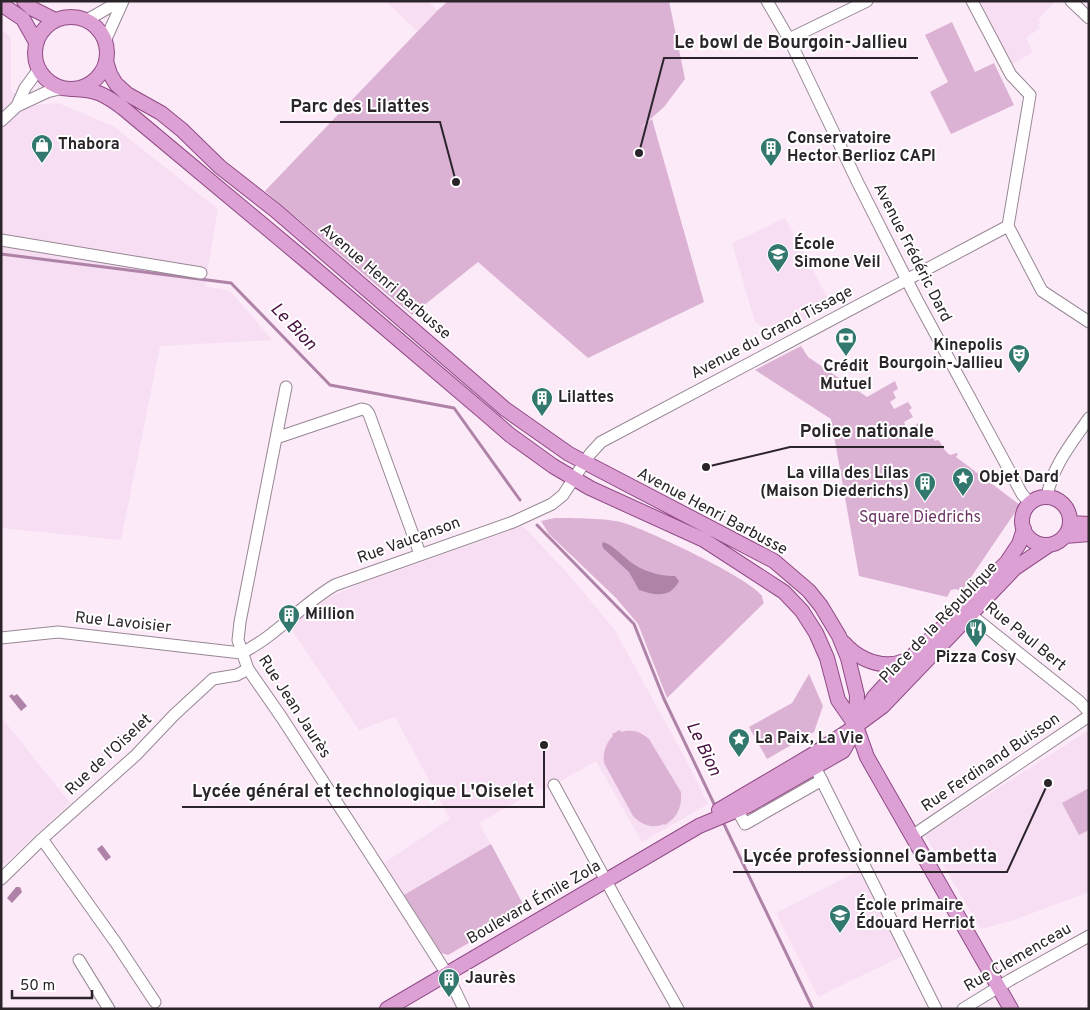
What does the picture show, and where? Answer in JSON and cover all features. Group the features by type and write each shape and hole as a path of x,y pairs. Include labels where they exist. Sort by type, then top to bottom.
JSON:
{"main road":[{"path":"24,1 55,20"},
{"path":"1,4 23,19 36,42"},
{"path":"74,17 87,20 95,26 105,40 107,49 106,62 100,75 88,85 68,88 59,87 48,80 39,70 35,58 36,42 43,30 55,20 74,17"},
{"name":"Avenue Henri Barbusse","path":"106,62 116,84 127,94 161,113 182,130 220,167 275,210 505,409 569,454 774,561 815,598 839,636 856,684 856,726"},
{"name":"Avenue Henri Barbusse","path":"68,88 91,90 107,96 123,108 510,434 554,466 590,488 704,540 784,592 802,611 816,633 827,658 838,700 856,726"},
{"path":"1068,529 1067,508 1055,498 1047,497 1035,500 1027,507 1023,517 1024,529 1027,535 1036,542 1049,545 1055,543 1068,529 1089,524"},
{"name":"Place de la République","path":"730,808 856,726 883,706 1007,562 1019,544 1024,529"},
{"path":"1068,529 1089,534"},
{"name":"Place de la République","path":"730,808 749,805 843,750 874,697 908,660 1015,568 1049,545"},
{"path":"839,636 854,654 876,662 892,664 908,660"},
{"path":"856,726 867,757 1011,1009"},
{"name":"Boulevard Émile Zola","path":"387,1009 730,808"}],"street":[{"path":"87,20 121,1"},
{"path":"105,40 121,1"},
{"name":"Avenue Frédéric Dard","path":"766,1 789,39 907,280 1022,494 1030,503"},
{"path":"789,39 867,1"},
{"path":"972,1 1011,75 1030,95 1008,226 1042,291 1089,322"},
{"path":"1071,1 1089,18"},
{"path":"17,106 25,88 39,70"},
{"path":"1,121 17,106 47,92 68,88"},
{"name":"Avenue du Grand Tissage","path":"584,462 601,442 1008,226"},
{"path":"1,240 201,273"},
{"name":"Rue Jean Jaurès","path":"286,387 240,622 238,640 241,653 248,669 298,742 447,974 464,1009"},
{"path":"276,438 362,409 366,410 420,554"},
{"path":"1047,497 1056,466 1089,418"},
{"name":"Rue Vaucanson","path":"241,653 254,647 318,595 335,585 513,522 552,504 562,495 575,478 584,462"},
{"name":"Rue Paul Bert","path":"966,611 1079,701 1089,712"},
{"name":"Rue Lavoisier","path":"1,638 58,632 241,653"},
{"name":"Rue de l'Oiselet","path":"1,879 42,839 136,755 174,714 213,679 237,675 248,669"},
{"name":"Rue Ferdinand Buisson","path":"912,836 1089,716"},
{"path":"815,767 936,1009"},
{"path":"730,808 739,813 745,824 822,780"},
{"path":"554,785 678,1009"},
{"path":"42,839 116,943 155,1002"},
{"name":"Rue Clemenceau","path":"963,1009 1089,936"},
{"path":"79,960 109,1009"}],"shaded area":[{"path":"386,1 428,1 437,11 417,31"},
{"path":"980,1 1056,1 1038,19 1041,23 1038,25 1040,28 1026,38 1033,52 1013,64 1005,52"},
{"path":"1,29 11,37 11,91 34,105 58,103 113,126 218,209 205,286 230,291 272,340 160,346 121,540 1,528"},
{"name":"École Simone Veil","path":"785,218 832,306 775,336 755,322 732,243"},
{"path":"523,526 569,575 614,629 690,767 708,804 642,842 596,761 545,790 539,789 479,823 526,910 448,955 441,953 384,863 450,819 395,717 359,730 289,626 330,597 357,585"},
{"path":"603,542 636,566 653,573 675,576 679,581 671,591 666,593 656,594 639,590 629,572 603,548"},
{"path":"12,694 14,696 17,694 27,706 21,711 9,696"},
{"path":"1,717 70,803 1,867"},
{"path":"1089,730 1089,892 1014,920 981,929 925,835"},
{"path":"102,845 111,857 106,861 97,849"},
{"name":"École primaire Édouard Herriot","path":"862,869 904,955 818,997 776,913"},
{"path":"16,887 20,887 22,892 12,903 7,898"}],"green space":[{"path":"448,1 669,1 685,79 664,107 638,130 652,119 704,302 588,358 478,262 412,315 265,191"},
{"path":"952,22 975,72 994,63 1014,105 951,134 930,92 948,82 925,35"},
{"name":"Square Diedrichs","path":"801,346 808,357 867,397 895,381 898,389 893,392 896,398 890,402 894,409 908,402 912,408 909,410 913,417 904,422 907,429 919,423 927,437 931,435 935,441 938,440 950,455 957,453 956,457 1020,505 961,592 956,589 951,590 947,597 859,576 831,419 755,370"},
{"path":"555,518 609,520 636,527 675,544 739,578 762,596 764,603 667,698 638,624 616,598 549,534 541,521"},
{"path":"809,674 823,706 814,732 767,759 749,727 792,703"},
{"path":"620,730 621,732 636,731 649,739 681,792 681,803 678,812 665,825 647,825 633,816 604,763 606,745 613,736 612,734"},
{"path":"1089,788 1089,830 1079,835 1062,803"},
{"path":"491,844 526,910 448,955 441,953 404,895"}],"waterway":[{"name":"Le Bion","path":"1,254 231,283 330,385 454,408 520,500"},
{"name":"Le Bion","path":"537,525 634,624 664,699 716,808"},
{"name":"Le Bion","path":"722,820 813,1009"}],"place":[{"name":"Le bowl de Bourgoin-Jallieu","path":"639,153"},
{"name":"Thabora","path":"42,164"},
{"name":"Conservatoire Hector Berlioz CAPI","path":"771,167"},
{"name":"Parc des Lilattes","path":"456,182"},
{"name":"École Simone Veil","path":"778,273"},
{"name":"Crédit Mutuel","path":"846,357"},
{"name":"Kinepolis Bourgoin-Jallieu","path":"1019,374"},
{"name":"Lilattes","path":"542,417"},
{"name":"Police nationale","path":"706,467"},
{"name":"Objet Dard","path":"963,497"},
{"name":"La villa des Lilas (Maison Diederichs)","path":"925,502"},
{"name":"Million","path":"289,634"},
{"name":"Pizza Cosy","path":"976,648"},
{"name":"Lycée général et technologique L'Oiselet","path":"544,745"},
{"name":"La Paix, La Vie","path":"739,758"},
{"name":"Lycée professionnel Gambetta","path":"1048,783"},
{"name":"École primaire Édouard Herriot","path":"840,934"},
{"name":"Jaurès","path":"449,998"}]}
